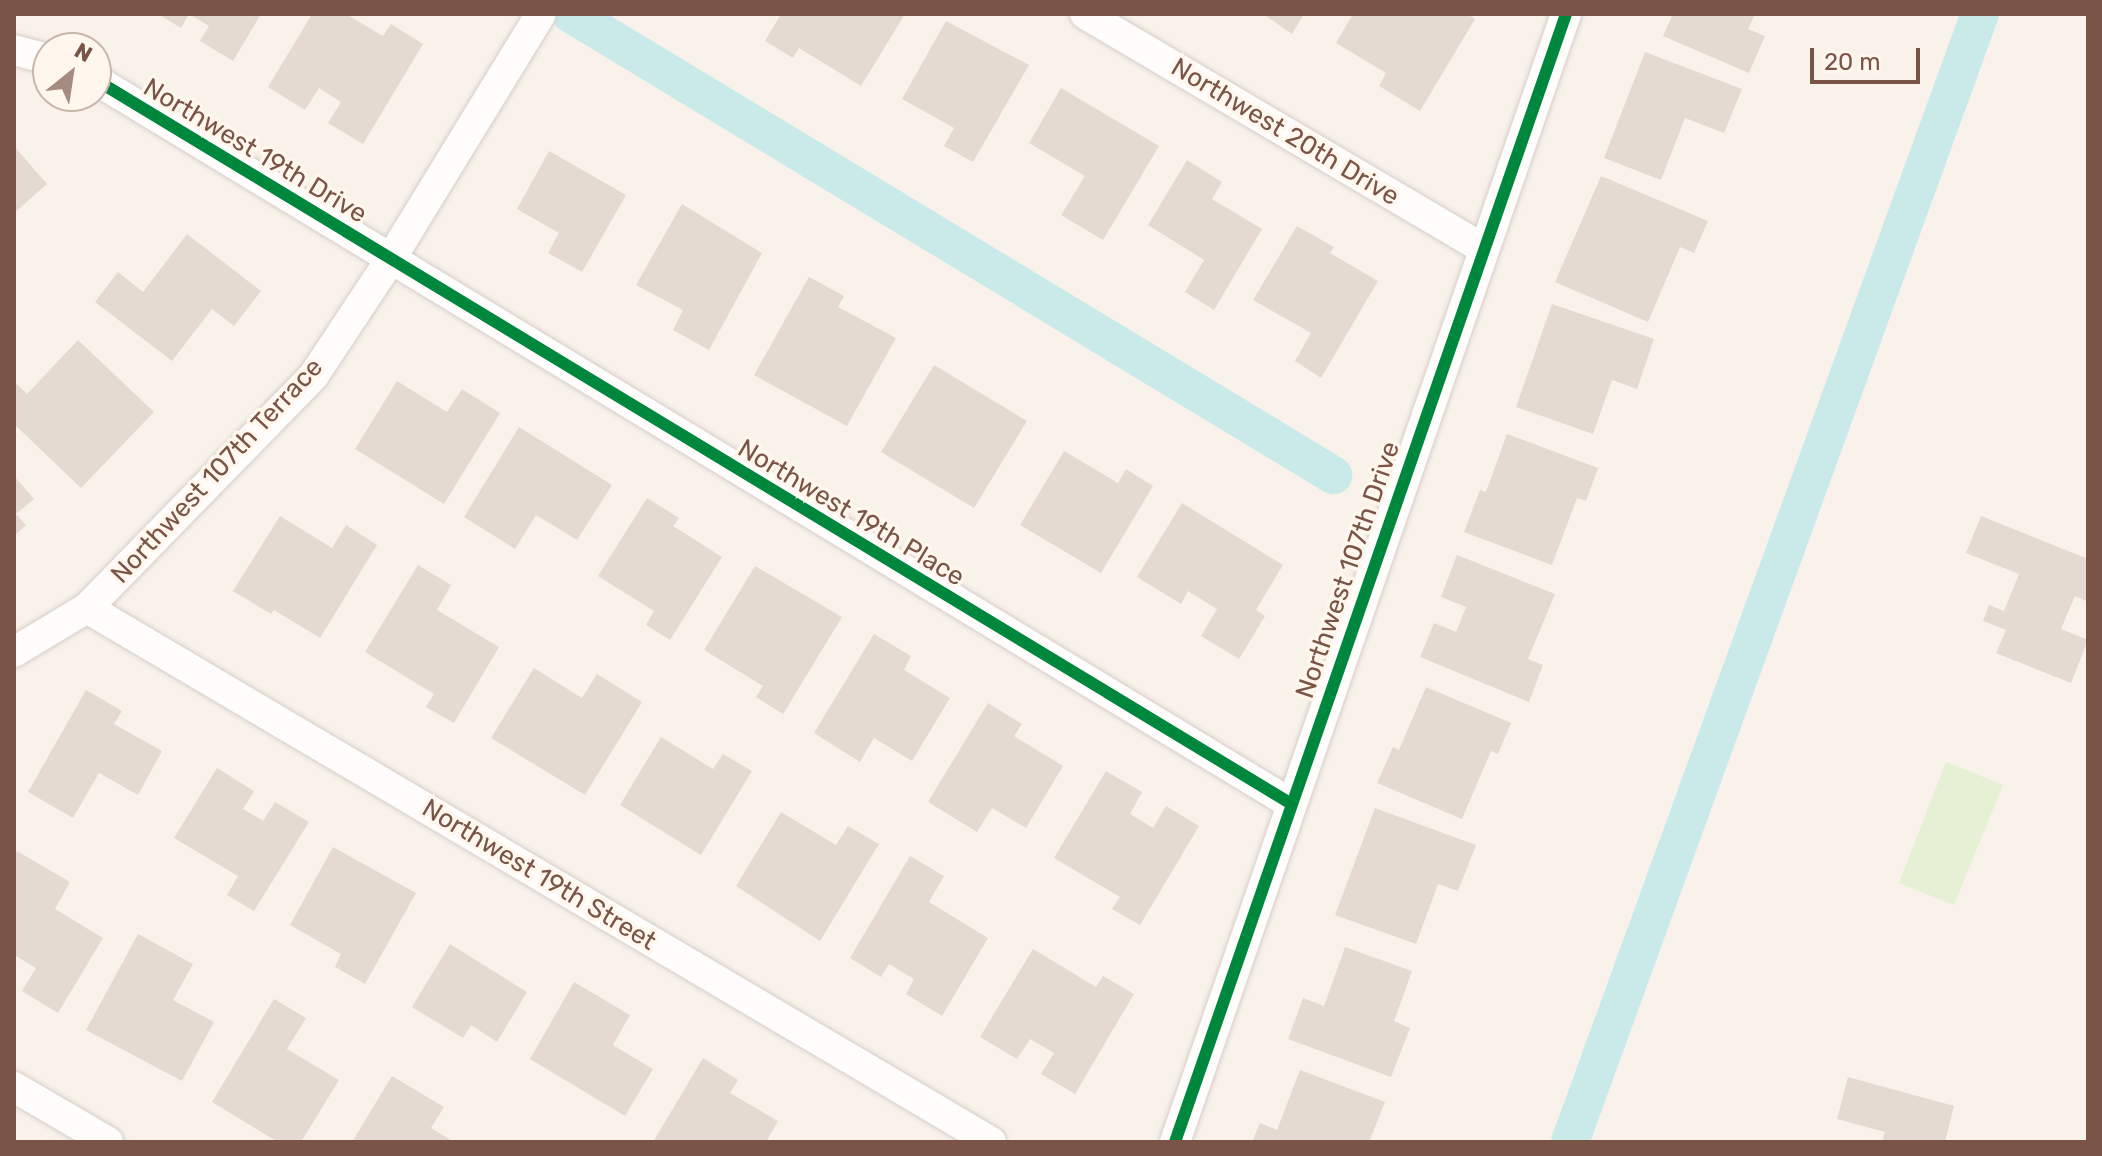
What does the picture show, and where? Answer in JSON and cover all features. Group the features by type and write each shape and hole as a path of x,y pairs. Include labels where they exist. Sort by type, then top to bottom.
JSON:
{"street":[{"name":"Northwest 107th Terrace","path":"14,652 87,608 314,375 390,260 541,14"},
{"name":"Northwest 20th Drive","path":"1085,14 1484,249"},
{"name":"Northwest 107th Drive","path":"1175,1142 1566,14"},
{"name":"Northwest 19th Drive","path":"112,90 390,260"},
{"name":"Northwest 19th Place","path":"390,260 1290,803"},
{"name":"Northwest 19th Street","path":"87,608 991,1142"},
{"path":"14,1087 108,1142"}],"green space":[{"path":"1946,762 2003,785 1954,905 1899,883"}],"building":[{"path":"158,14 189,14 181,28"},
{"path":"189,14 261,14 233,61 200,41 209,26"},
{"path":"312,14 346,14 383,36 391,24 423,44 363,144 328,123 341,102 319,88 305,110 268,87"},
{"path":"781,14 905,14 861,86 799,48 793,58 765,41"},
{"path":"1263,14 1304,14 1292,34"},
{"path":"1353,14 1467,14 1475,19 1420,111 1379,86 1386,73 1336,43"},
{"path":"1673,14 1755,14 1748,29 1765,36 1749,73 1663,36"},
{"path":"946,21 1029,65 973,162 944,146 954,128 902,99"},
{"path":"1645,52 1742,89 1724,133 1685,118 1661,180 1604,158"},
{"path":"1061,88 1159,146 1103,240 1061,215 1085,176 1029,143"},
{"path":"14,146 47,184 14,213"},
{"path":"549,151 626,195 582,272 548,253 559,233 517,209"},
{"path":"1187,160 1222,182 1212,199 1262,229 1214,310 1185,292 1204,260 1148,225"},
{"path":"1601,176 1708,221 1694,253 1680,247 1648,322 1555,282"},
{"path":"682,204 762,253 709,350 673,330 683,310 636,285"},
{"path":"1297,226 1334,247 1330,253 1378,281 1321,378 1295,361 1311,333 1253,300"},
{"path":"187,234 261,291 234,326 212,309 172,361 95,302 118,272 143,292"},
{"path":"809,277 844,296 838,307 896,338 847,426 754,375"},
{"path":"1552,304 1654,339 1637,389 1612,380 1593,434 1516,407"},
{"path":"78,340 154,412 81,488 14,424 14,387 17,384 27,394"},
{"path":"934,365 1027,421 974,508 881,452"},
{"path":"397,381 447,412 462,389 500,413 444,504 355,449"},
{"path":"519,427 612,485 577,540 536,515 515,549 464,517"},
{"path":"1507,434 1598,468 1586,501 1577,498 1552,565 1464,532 1480,490 1486,492"},
{"path":"1064,451 1118,483 1126,469 1153,486 1101,573 1020,525"},
{"path":"14,476 34,499 16,514 26,525 14,536"},
{"path":"647,498 679,518 673,526 722,557 670,640 646,625 654,611 598,576"},
{"path":"1182,503 1283,565 1256,610 1265,616 1239,659 1201,636 1217,609 1188,591 1181,604 1137,577"},
{"path":"280,516 332,548 346,525 377,545 320,638 274,610 271,614 233,591"},
{"path":"1981,516 2088,559 2088,602 2075,596 2061,629 2088,640 2071,683 1996,653 2006,630 1983,621 1989,605 2004,611 2019,574 1966,553"},
{"path":"1457,555 1555,594 1528,659 1543,665 1529,702 1420,657 1434,623 1456,632 1466,607 1441,597"},
{"path":"418,565 451,585 437,610 499,647 454,723 426,707 434,694 365,652"},
{"path":"755,566 842,617 783,714 756,697 763,686 704,650"},
{"path":"874,634 911,656 904,670 950,698 912,761 874,738 860,762 814,733"},
{"path":"534,668 582,698 597,674 642,702 585,795 491,738"},
{"path":"1426,687 1511,723 1498,754 1491,751 1462,819 1377,783 1393,747 1399,750"},
{"path":"86,690 122,711 114,724 162,751 138,795 99,773 73,818 28,792"},
{"path":"988,703 1022,724 1014,736 1063,766 1026,828 992,808 977,832 928,802"},
{"path":"661,737 713,769 723,754 752,771 701,855 620,805"},
{"path":"217,768 254,791 243,809 263,821 275,802 309,822 254,911 227,895 238,876 174,838"},
{"path":"1106,771 1142,792 1130,814 1153,828 1166,806 1199,826 1140,925 1112,909 1120,897 1054,858"},
{"path":"1375,808 1476,845 1458,891 1438,884 1416,944 1335,915"},
{"path":"781,812 836,845 848,826 879,844 820,941 736,886"},
{"path":"333,847 416,893 365,984 335,967 341,954 290,925"},
{"path":"17,851 70,882 55,909 103,938 58,1013 22,991 36,968 14,955 14,857"},
{"path":"910,856 944,876 929,902 988,938 942,1016 906,994 914,979 889,964 881,977 850,958"},
{"path":"138,934 193,964 173,1000 214,1022 182,1081 86,1030"},
{"path":"450,944 527,992 497,1042 471,1025 463,1038 412,1007"},
{"path":"1345,947 1412,971 1394,1021 1410,1028 1391,1077 1288,1039 1303,998 1324,1006"},
{"path":"1033,949 1096,987 1103,976 1134,994 1075,1094 1041,1074 1054,1053 1030,1039 1017,1059 980,1037"},
{"path":"574,982 630,1015 613,1045 653,1069 625,1116 530,1059"},
{"path":"274,999 306,1018 287,1049 339,1080 301,1142 278,1142 212,1102"},
{"path":"703,1058 738,1080 730,1093 778,1121 766,1142 653,1142"},
{"path":"1300,1070 1385,1102 1369,1142 1252,1142 1260,1123 1277,1130"},
{"path":"392,1076 444,1107 431,1128 454,1142 352,1142"},
{"path":"1848,1077 1954,1106 1945,1142 1882,1142 1885,1132 1837,1119"}],"waterway":[{"path":"571,14 1333,475"},
{"path":"1570,1142 1980,14"}],"cycle path":[{"path":"1175,1142 1566,14"},
{"path":"112,90 1290,803"}]}
